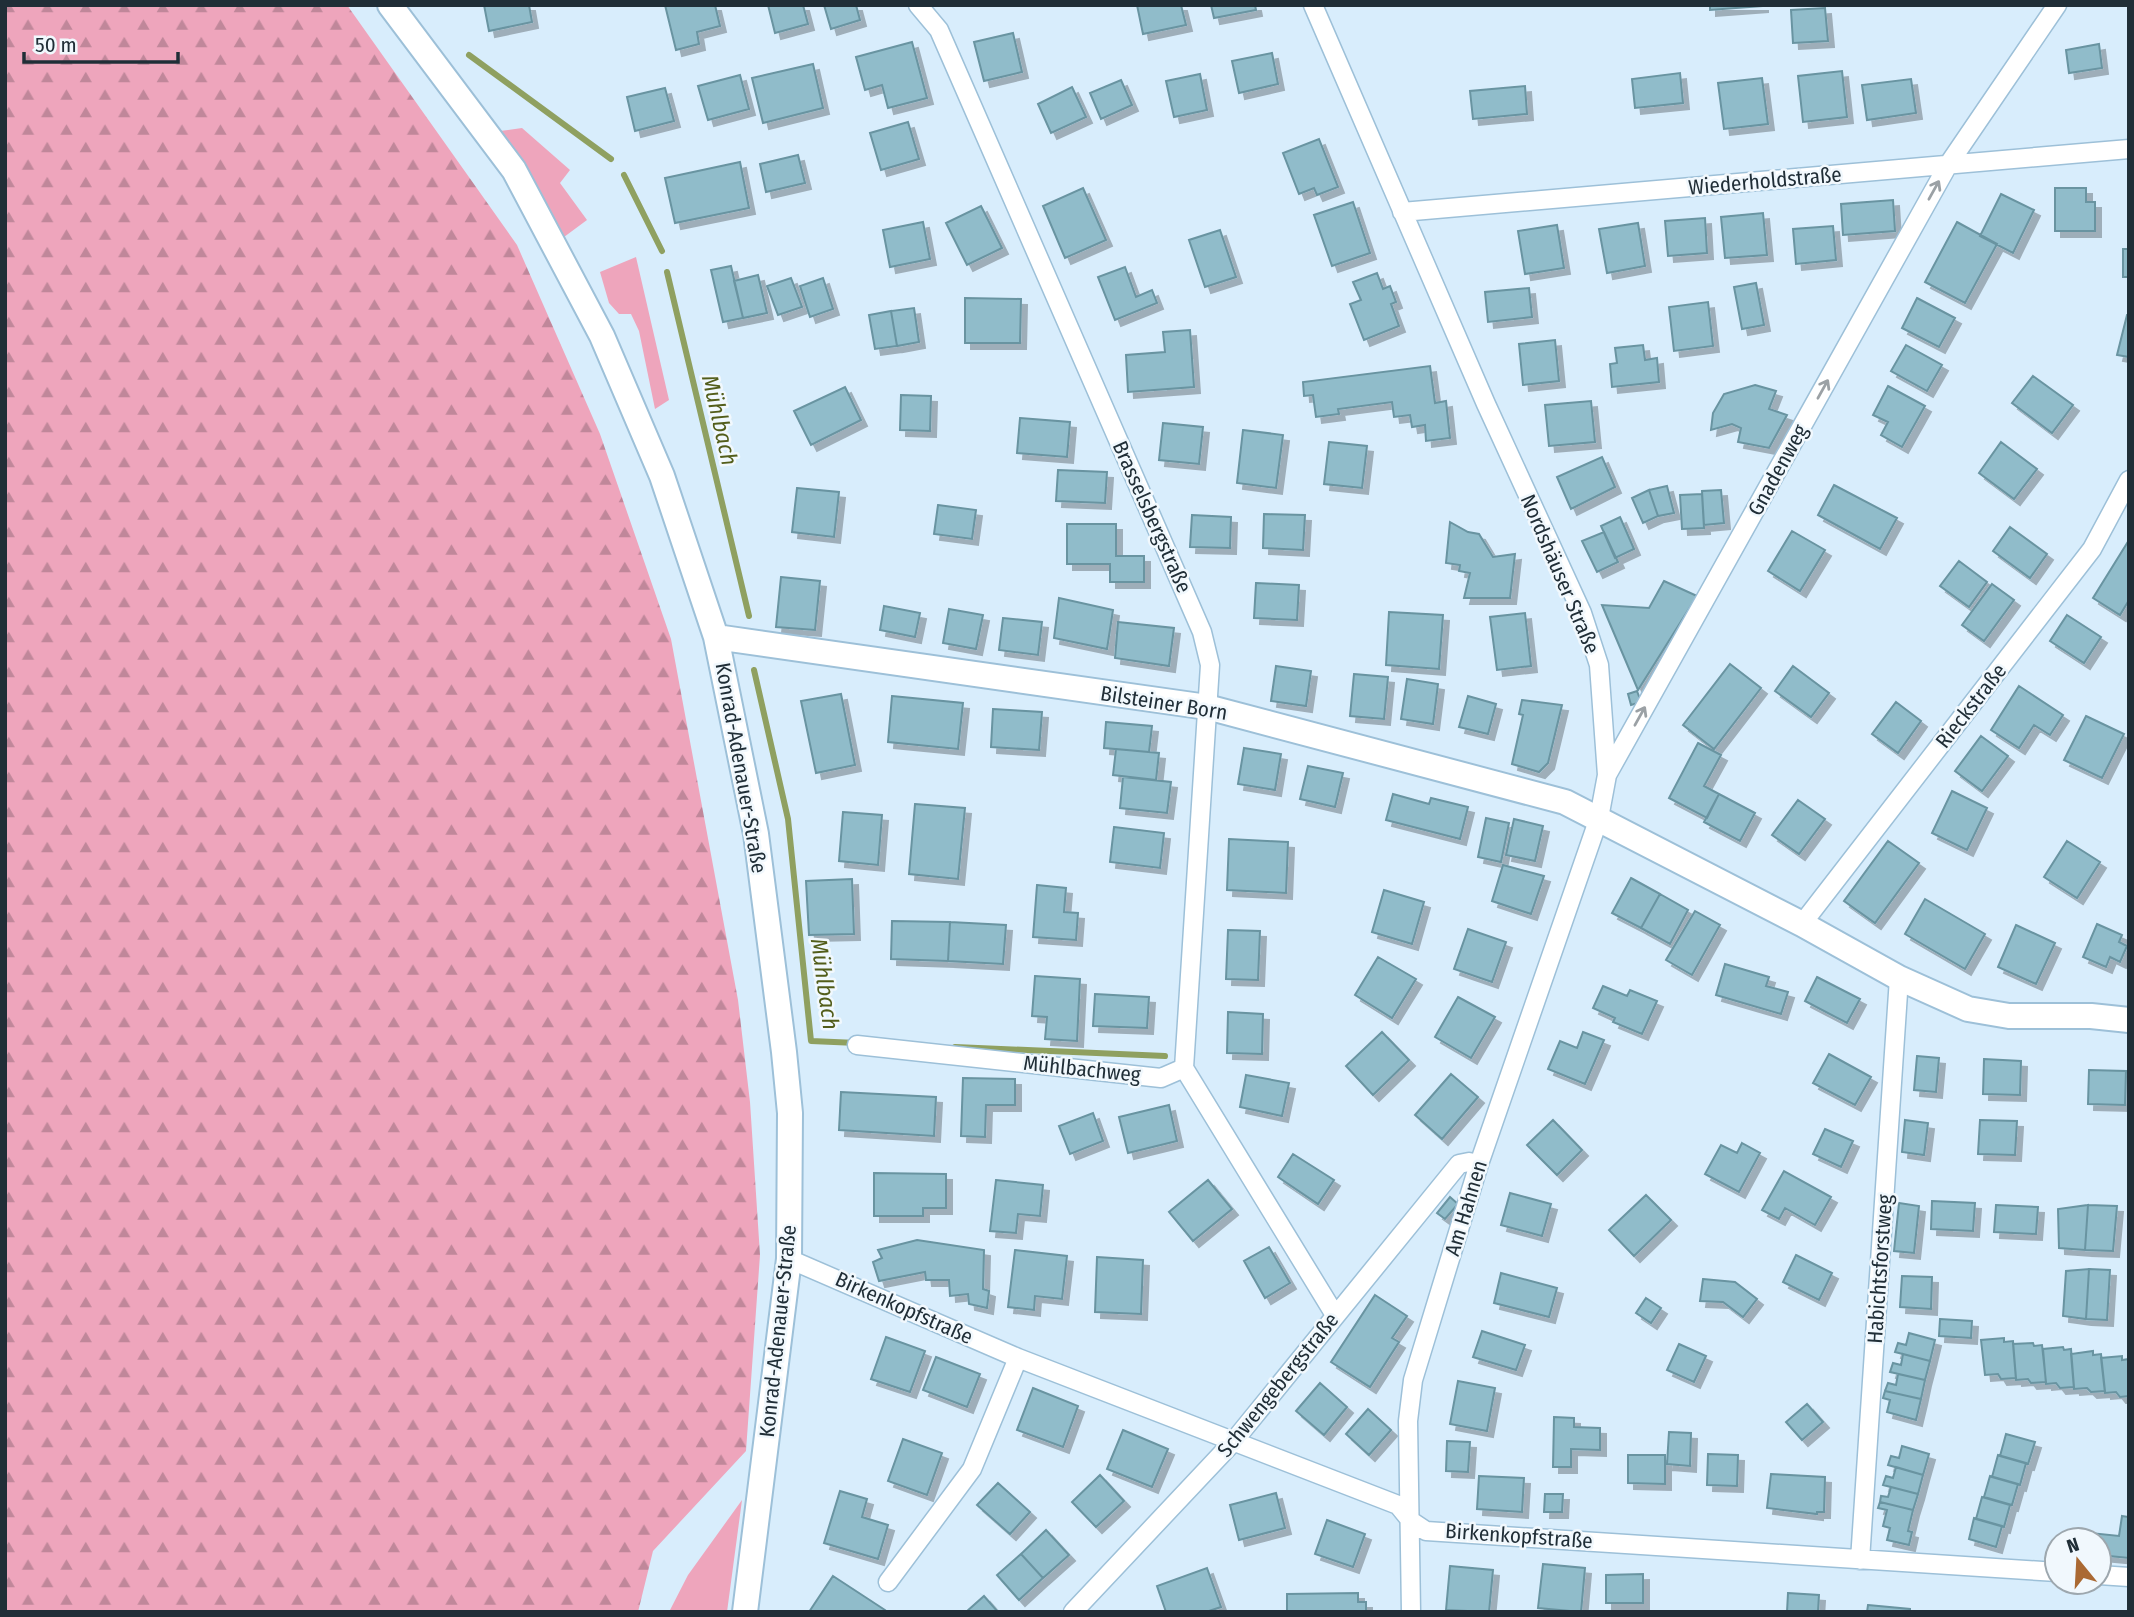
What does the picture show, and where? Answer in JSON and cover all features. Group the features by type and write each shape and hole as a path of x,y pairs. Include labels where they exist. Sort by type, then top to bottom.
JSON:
{"main road":[{"name":"Konrad-Adenauer-Straße","path":"390,5 514,170 602,336 662,476 716,637 755,834 790,1113 789,1259 745,1612"},
{"name":"Bilsteiner Born","path":"716,637 1207,707 1565,802 1600,818"},
{"path":"1600,818 1899,978 1968,1009 2009,1016 2091,1016 2129,1020"}],"street":[{"name":"Brasselsbergstraße","path":"918,5 939,30 1202,632 1210,666 1184,1068"},
{"name":"Nordshäuser Straße","path":"1313,5 1486,404 1581,613 1599,665 1607,775 1600,818"},
{"name":"Gnadenweg","path":"1607,775 1948,165 2057,5"},
{"name":"Wiederholdstraße","path":"1402,212 2129,149"},
{"name":"Rieckstraße","path":"1802,924 2092,549 2129,480"},
{"name":"Am Hahnen","path":"1410,1612 1408,1421 1413,1380 1479,1164 1600,818"},
{"name":"Habichtsforstweg","path":"1860,1560 1899,978"},
{"name":"Mühlbachweg","path":"857,1045 1161,1078 1184,1068"},
{"path":"1184,1068 1335,1315"},
{"name":"Schwengebergstraße","path":"1073,1612 1233,1443 1459,1164 1479,1164"},
{"name":"Birkenkopfstraße","path":"789,1259 1018,1358 1398,1505 1411,1521 1426,1531 2043,1571"},
{"path":"888,1582 972,1469 1018,1358"}],"green space":[{"path":"5,5 347,5 517,245 600,434 671,639 738,1000 750,1102 760,1255 746,1451 653,1551 638,1612 5,1612"},
{"path":"522,128 570,170 560,183 587,220 564,237 532,178 500,131"},
{"path":"636,257 669,400 655,409 639,331 631,314 619,314 609,303 600,272"},
{"path":"742,1500 727,1612 669,1612 688,1575"}],"building":[{"path":"484,5 529,5 532,22 489,31"},
{"path":"665,5 715,5 720,26 697,32 699,44 676,50"},
{"path":"768,5 803,5 808,24 775,33"},
{"path":"824,5 856,5 860,20 831,29"},
{"path":"1137,5 1181,5 1186,25 1143,34"},
{"path":"1211,5 1255,5 1256,10 1214,18"},
{"path":"1710,5 1762,5 1762,6 1710,10"},
{"path":"1825,8 1828,41 1793,43 1791,10"},
{"path":"1013,33 1022,72 984,81 974,42"},
{"path":"912,42 927,98 888,108 882,85 865,90 856,57"},
{"path":"2099,44 2102,68 2069,73 2066,50"},
{"path":"1272,53 1278,84 1239,93 1232,61"},
{"path":"813,64 823,108 763,123 752,78"},
{"path":"1842,71 1847,117 1803,122 1798,76"},
{"path":"1680,73 1683,103 1635,108 1632,79"},
{"path":"1200,74 1207,110 1174,117 1166,81"},
{"path":"740,75 749,109 708,120 698,86"},
{"path":"1762,78 1768,124 1724,129 1718,83"},
{"path":"1911,79 1916,113 1867,120 1862,85"},
{"path":"1121,80 1132,105 1101,119 1090,93"},
{"path":"1525,86 1527,114 1473,119 1470,91"},
{"path":"1072,87 1086,117 1051,133 1038,104"},
{"path":"665,88 674,121 635,131 627,97"},
{"path":"908,122 919,159 881,170 870,133"},
{"path":"1319,139 1338,187 1317,195 1314,188 1299,194 1283,153"},
{"path":"798,155 805,183 766,192 760,164"},
{"path":"740,162 749,208 675,223 665,178"},
{"path":"1083,188 1106,240 1065,258 1043,206"},
{"path":"2055,188 2086,188 2086,202 2095,202 2095,231 2055,231"},
{"path":"2001,194 2034,210 2013,253 1980,236"},
{"path":"1893,200 1895,231 1843,235 1841,204"},
{"path":"1353,202 1370,253 1332,266 1314,215"},
{"path":"981,206 1002,248 967,265 946,223"},
{"path":"1763,213 1767,255 1725,258 1721,217"},
{"path":"1705,218 1707,253 1668,256 1665,221"},
{"path":"923,222 930,259 890,267 883,230"},
{"path":"1957,222 1997,244 1965,303 1925,282"},
{"path":"1638,223 1645,266 1607,273 1599,229"},
{"path":"1557,225 1564,268 1525,274 1518,231"},
{"path":"1833,226 1836,260 1796,264 1793,229"},
{"path":"1220,230 1236,277 1205,287 1189,240"},
{"path":"2123,249 2129,249 2129,277 2123,277"},
{"path":"731,266 743,318 723,322 711,270"},
{"path":"1125,267 1136,297 1152,290 1157,303 1115,320 1098,277"},
{"path":"1377,273 1383,289 1390,286 1396,302 1391,304 1399,326 1364,340 1350,304 1361,300 1353,282"},
{"path":"758,275 767,313 743,318 734,281"},
{"path":"791,278 802,307 778,315 767,286"},
{"path":"823,278 833,309 810,317 800,286"},
{"path":"1756,283 1764,325 1742,329 1734,287"},
{"path":"1529,288 1532,317 1488,322 1485,292"},
{"path":"965,298 1021,299 1020,343 965,343"},
{"path":"1917,298 1955,318 1939,347 1902,328"},
{"path":"1708,302 1713,346 1674,351 1669,307"},
{"path":"914,308 919,342 897,346 891,311"},
{"path":"891,311 897,346 875,349 869,315"},
{"path":"2129,315 2129,357 2117,355"},
{"path":"1190,330 1194,387 1128,392 1126,355 1165,352 1163,332"},
{"path":"1555,340 1559,381 1523,385 1519,344"},
{"path":"1643,345 1645,360 1657,358 1659,382 1612,387 1610,364 1617,363 1615,348"},
{"path":"1906,345 1942,365 1927,391 1891,371"},
{"path":"1430,366 1435,403 1446,401 1450,438 1426,441 1425,425 1412,427 1410,415 1394,417 1392,402 1338,409 1339,414 1316,417 1313,395 1304,396 1303,382"},
{"path":"2033,376 2073,405 2052,433 2012,403"},
{"path":"1755,385 1776,391 1769,409 1787,415 1769,448 1738,442 1741,428 1732,424 1711,430 1713,413 1724,394"},
{"path":"1888,386 1925,406 1902,447 1881,435 1888,422 1873,415"},
{"path":"845,387 861,420 811,445 794,411"},
{"path":"901,395 931,396 930,431 900,430"},
{"path":"1591,401 1595,442 1549,446 1545,405"},
{"path":"1020,418 1070,422 1067,457 1017,453"},
{"path":"1163,423 1203,427 1199,464 1159,460"},
{"path":"1243,430 1283,435 1276,488 1237,483"},
{"path":"1329,442 1367,446 1362,488 1324,484"},
{"path":"2001,442 2037,469 2014,499 1979,473"},
{"path":"1602,457 1615,487 1571,509 1557,477"},
{"path":"1058,470 1107,472 1105,503 1056,501"},
{"path":"1834,485 1897,518 1880,549 1818,515"},
{"path":"1667,486 1674,513 1658,516 1649,490"},
{"path":"797,488 839,492 834,537 792,532"},
{"path":"1649,490 1658,516 1643,523 1632,498"},
{"path":"1721,490 1724,523 1704,525 1702,491"},
{"path":"1702,494 1704,528 1682,529 1680,495"},
{"path":"938,505 976,510 972,539 934,534"},
{"path":"1264,514 1305,515 1303,550 1263,548"},
{"path":"1192,515 1231,517 1230,548 1190,547"},
{"path":"1620,517 1634,549 1615,558 1601,526"},
{"path":"1450,522 1468,532 1479,534 1493,557 1515,554 1510,598 1464,598 1470,573 1459,571 1460,565 1446,563"},
{"path":"1067,524 1116,524 1116,556 1144,556 1144,582 1110,582 1110,564 1067,564"},
{"path":"2010,527 2047,554 2030,578 1993,551"},
{"path":"1792,531 1825,550 1800,591 1768,571"},
{"path":"1604,532 1618,562 1597,572 1582,541"},
{"path":"2129,540 2129,600 2120,615 2093,598"},
{"path":"1959,561 1987,582 1969,607 1940,586"},
{"path":"781,577 820,581 815,630 776,627"},
{"path":"1664,581 1697,596 1638,690 1602,605 1649,608"},
{"path":"1256,583 1299,585 1297,620 1254,618"},
{"path":"1992,584 2014,600 1984,641 1962,625"},
{"path":"1059,598 1113,610 1107,649 1054,638"},
{"path":"884,606 920,613 915,637 880,630"},
{"path":"949,609 983,615 976,649 943,643"},
{"path":"1389,612 1443,615 1439,669 1386,665"},
{"path":"1525,613 1531,666 1497,670 1490,617"},
{"path":"2067,615 2101,637 2084,663 2050,641"},
{"path":"1003,618 1042,622 1038,655 999,650"},
{"path":"1118,622 1174,628 1169,666 1115,658"},
{"path":"1730,664 1761,688 1714,749 1683,725"},
{"path":"1276,666 1311,671 1306,706 1271,701"},
{"path":"1793,666 1829,693 1811,717 1775,691"},
{"path":"1354,674 1388,677 1384,719 1350,716"},
{"path":"1407,679 1438,684 1433,724 1401,719"},
{"path":"2019,686 2063,715 2050,735 2034,725 2019,748 1991,730"},
{"path":"1637,691 1641,702 1631,705 1628,694"},
{"path":"841,694 855,765 816,773 801,701"},
{"path":"892,696 963,703 958,749 888,742"},
{"path":"1468,696 1496,704 1488,734 1459,727"},
{"path":"1522,700 1562,705 1548,763 1539,772 1512,764 1523,715 1519,714"},
{"path":"1896,702 1921,721 1898,753 1872,734"},
{"path":"993,709 1042,712 1039,750 991,747"},
{"path":"2086,716 2124,734 2102,778 2064,760"},
{"path":"1106,722 1152,726 1149,752 1104,748"},
{"path":"1981,736 2008,756 1982,791 1955,771"},
{"path":"1698,743 1721,755 1704,786 1719,794 1707,818 1669,798"},
{"path":"1244,748 1281,754 1275,790 1238,784"},
{"path":"1116,749 1159,753 1156,780 1113,775"},
{"path":"1308,766 1343,773 1335,807 1300,799"},
{"path":"1123,777 1171,782 1167,813 1120,808"},
{"path":"1952,791 1987,808 1967,850 1932,833"},
{"path":"1393,794 1429,804 1431,798 1468,807 1460,839 1386,820"},
{"path":"1719,794 1755,813 1740,841 1704,822"},
{"path":"1798,800 1825,819 1799,854 1772,835"},
{"path":"915,804 965,808 958,879 909,874"},
{"path":"843,812 882,815 878,865 839,861"},
{"path":"1486,818 1509,823 1501,862 1478,857"},
{"path":"1514,819 1543,826 1535,861 1506,855"},
{"path":"1114,827 1164,833 1160,868 1110,862"},
{"path":"1229,839 1288,842 1286,893 1227,890"},
{"path":"1888,841 1919,863 1875,923 1844,901"},
{"path":"2067,841 2100,862 2077,898 2044,877"},
{"path":"1503,865 1544,876 1531,914 1492,901"},
{"path":"1631,878 1660,894 1641,928 1612,913"},
{"path":"852,879 854,934 809,935 806,881"},
{"path":"1037,885 1066,888 1064,912 1078,913 1076,940 1033,937"},
{"path":"1384,890 1424,902 1412,944 1372,932"},
{"path":"1660,894 1688,910 1670,944 1641,928"},
{"path":"1925,899 1985,934 1965,969 1905,934"},
{"path":"1695,911 1720,925 1692,975 1666,960"},
{"path":"892,921 950,922 948,961 891,959"},
{"path":"950,922 1006,925 1003,964 948,961"},
{"path":"2097,924 2122,935 2119,942 2127,946 2120,962 2110,957 2106,967 2083,957"},
{"path":"2016,925 2055,943 2036,984 1998,967"},
{"path":"1468,929 1506,942 1492,982 1454,969"},
{"path":"1228,930 1260,931 1258,980 1226,979"},
{"path":"1378,957 1416,979 1392,1018 1355,995"},
{"path":"1725,964 1769,977 1766,986 1788,992 1781,1014 1716,995"},
{"path":"1035,976 1080,979 1077,1041 1045,1039 1047,1017 1032,1016"},
{"path":"1817,977 1860,999 1847,1023 1805,1001"},
{"path":"1603,986 1627,996 1630,990 1657,1001 1642,1034 1613,1022 1615,1018 1593,1008"},
{"path":"1095,994 1149,997 1147,1028 1093,1026"},
{"path":"1458,997 1495,1017 1471,1058 1435,1037"},
{"path":"1228,1012 1263,1014 1262,1054 1227,1053"},
{"path":"1382,1032 1409,1060 1373,1095 1346,1066"},
{"path":"1583,1032 1604,1040 1585,1084 1548,1069 1560,1041 1577,1048"},
{"path":"1829,1054 1871,1077 1855,1105 1813,1083"},
{"path":"1917,1056 1939,1058 1936,1092 1914,1090"},
{"path":"1984,1059 2021,1061 2020,1095 1983,1094"},
{"path":"2089,1070 2126,1071 2125,1105 2088,1104"},
{"path":"1451,1074 1478,1097 1442,1139 1415,1115"},
{"path":"1246,1075 1289,1083 1282,1116 1240,1107"},
{"path":"963,1078 1015,1079 1015,1105 986,1105 985,1137 961,1136"},
{"path":"841,1092 936,1097 934,1136 839,1130"},
{"path":"1169,1105 1177,1141 1128,1153 1119,1117"},
{"path":"1093,1113 1103,1141 1070,1154 1059,1126"},
{"path":"1553,1120 1582,1150 1557,1175 1527,1145"},
{"path":"1905,1120 1928,1123 1924,1155 1902,1152"},
{"path":"1980,1120 2017,1121 2015,1155 1978,1154"},
{"path":"1825,1129 1853,1141 1841,1167 1813,1154"},
{"path":"1742,1143 1760,1153 1739,1192 1705,1174 1721,1145 1737,1153"},
{"path":"1293,1154 1334,1180 1318,1204 1278,1177"},
{"path":"1784,1171 1831,1197 1815,1225 1785,1208 1779,1219 1762,1210"},
{"path":"874,1173 946,1174 946,1208 923,1208 923,1216 874,1216"},
{"path":"996,1180 1043,1185 1040,1216 1018,1214 1016,1233 990,1231"},
{"path":"1208,1180 1232,1209 1193,1241 1169,1212"},
{"path":"1510,1193 1551,1204 1542,1236 1501,1225"},
{"path":"1646,1195 1671,1220 1634,1256 1609,1230"},
{"path":"1450,1197 1458,1204 1445,1219 1437,1213"},
{"path":"1932,1201 1975,1203 1973,1231 1931,1229"},
{"path":"1899,1203 1919,1206 1914,1253 1894,1251"},
{"path":"1996,1205 2038,1207 2036,1234 1994,1232"},
{"path":"2088,1205 2117,1206 2113,1251 2085,1250"},
{"path":"2088,1205 2085,1250 2059,1248 2058,1209"},
{"path":"917,1240 984,1250 983,1289 989,1291 987,1308 969,1304 968,1294 950,1296 949,1280 926,1280 925,1272 879,1281 873,1262 882,1258 878,1250"},
{"path":"1269,1247 1290,1283 1265,1298 1244,1261"},
{"path":"1015,1250 1067,1256 1062,1299 1035,1296 1034,1310 1008,1307"},
{"path":"1796,1255 1832,1273 1819,1300 1783,1282"},
{"path":"1097,1257 1143,1260 1141,1314 1095,1312"},
{"path":"2089,1269 2110,1270 2107,1320 2086,1319"},
{"path":"2089,1269 2086,1319 2063,1316 2066,1271"},
{"path":"1501,1273 1557,1288 1549,1317 1494,1303"},
{"path":"1902,1276 1932,1277 1931,1309 1900,1307"},
{"path":"1703,1279 1735,1282 1757,1299 1743,1317 1723,1302 1700,1301"},
{"path":"1375,1295 1407,1316 1392,1338 1399,1342 1370,1387 1331,1362"},
{"path":"1646,1298 1661,1308 1651,1323 1636,1313"},
{"path":"1940,1319 1972,1321 1971,1338 1939,1336"},
{"path":"1482,1331 1525,1345 1516,1370 1473,1357"},
{"path":"1909,1333 1935,1340 1930,1361 1895,1352 1898,1343 1906,1345"},
{"path":"886,1337 925,1351 910,1392 871,1379"},
{"path":"2004,1338 2004,1342 2013,1341 2016,1378 2001,1379 1998,1374 1985,1375 1981,1340"},
{"path":"2033,1343 2034,1346 2042,1345 2046,1382 2016,1380 2013,1344"},
{"path":"1679,1344 1706,1356 1694,1382 1667,1370"},
{"path":"2063,1347 2064,1350 2071,1349 2074,1387 2060,1388 2056,1383 2046,1384 2043,1349"},
{"path":"2093,1351 2093,1355 2101,1354 2105,1391 2074,1389 2071,1354"},
{"path":"1903,1354 1930,1361 1925,1380 1890,1372 1893,1363 1901,1365"},
{"path":"2122,1356 2122,1360 2129,1359 2129,1396 2120,1397 2116,1392 2105,1393 2101,1358"},
{"path":"936,1357 980,1374 967,1407 923,1390"},
{"path":"1898,1374 1925,1380 1921,1399 1885,1391 1888,1383 1896,1385"},
{"path":"1458,1381 1495,1388 1487,1431 1450,1424"},
{"path":"1320,1383 1347,1407 1324,1435 1296,1411"},
{"path":"1033,1388 1078,1406 1063,1447 1017,1430"},
{"path":"1885,1391 1921,1399 1916,1420 1887,1412 1890,1400 1883,1398"},
{"path":"1807,1404 1823,1422 1802,1440 1786,1422"},
{"path":"1368,1409 1391,1430 1369,1455 1346,1434"},
{"path":"1554,1417 1574,1418 1574,1427 1600,1428 1600,1450 1571,1449 1571,1467 1553,1467"},
{"path":"1123,1430 1168,1449 1152,1487 1107,1469"},
{"path":"1669,1432 1691,1433 1690,1466 1667,1464"},
{"path":"2006,1434 2035,1442 2028,1464 2000,1456"},
{"path":"903,1439 942,1453 927,1495 888,1481"},
{"path":"1447,1441 1470,1442 1468,1472 1446,1471"},
{"path":"1902,1446 1929,1454 1923,1475 1888,1465 1891,1456 1899,1458"},
{"path":"1708,1454 1738,1455 1737,1486 1707,1485"},
{"path":"1628,1455 1665,1455 1665,1484 1628,1483"},
{"path":"1998,1455 2026,1463 2020,1485 1992,1477"},
{"path":"1896,1467 1923,1475 1918,1494 1883,1485 1886,1476 1893,1478"},
{"path":"1771,1474 1825,1477 1824,1512 1817,1514 1767,1508"},
{"path":"1100,1475 1124,1501 1096,1527 1072,1502"},
{"path":"1479,1476 1524,1478 1522,1512 1477,1509"},
{"path":"1990,1476 2018,1484 2012,1505 1984,1497"},
{"path":"998,1483 1030,1512 1010,1534 977,1505"},
{"path":"1891,1487 1918,1494 1913,1510 1880,1502 1881,1496 1888,1497"},
{"path":"840,1491 867,1499 862,1517 888,1525 878,1559 824,1543"},
{"path":"1276,1493 1285,1528 1239,1540 1230,1505"},
{"path":"1545,1494 1563,1494 1562,1512 1544,1512"},
{"path":"1982,1497 2010,1505 2004,1527 1976,1519"},
{"path":"1880,1502 1913,1510 1908,1531 1912,1532 1909,1545 1887,1540 1890,1528 1883,1526 1887,1510 1878,1508"},
{"path":"2122,1516 2129,1517 2129,1558 2113,1556 2113,1535 2119,1536"},
{"path":"1974,1518 2002,1526 1996,1547 1969,1539"},
{"path":"1327,1520 1365,1534 1353,1567 1315,1554"},
{"path":"1046,1530 1069,1555 1043,1578 1021,1554"},
{"path":"1021,1554 1043,1578 1019,1600 997,1575"},
{"path":"1543,1564 1585,1568 1581,1612 1538,1608"},
{"path":"1450,1566 1493,1570 1489,1612 1446,1610"},
{"path":"1207,1568 1221,1607 1206,1612 1166,1612 1157,1586"},
{"path":"1643,1574 1643,1603 1606,1603 1606,1575"},
{"path":"833,1576 885,1610 884,1612 809,1612"},
{"path":"1358,1593 1358,1602 1366,1602 1366,1612 1287,1612 1287,1594"},
{"path":"1788,1593 1819,1595 1818,1611 1828,1612 1787,1612"},
{"path":"984,1596 998,1612 966,1612"},
{"path":"1868,1605 1910,1609 1910,1612 1867,1612"}],"waterway":[{"name":"Mühlbach","path":"469,55 611,159"},
{"name":"Mühlbach","path":"624,175 662,251"},
{"name":"Mühlbach","path":"667,272 749,616"},
{"name":"Mühlbach","path":"754,670 788,819 811,1041 857,1043"},
{"name":"Mühlbach","path":"955,1047 1165,1056"}]}
